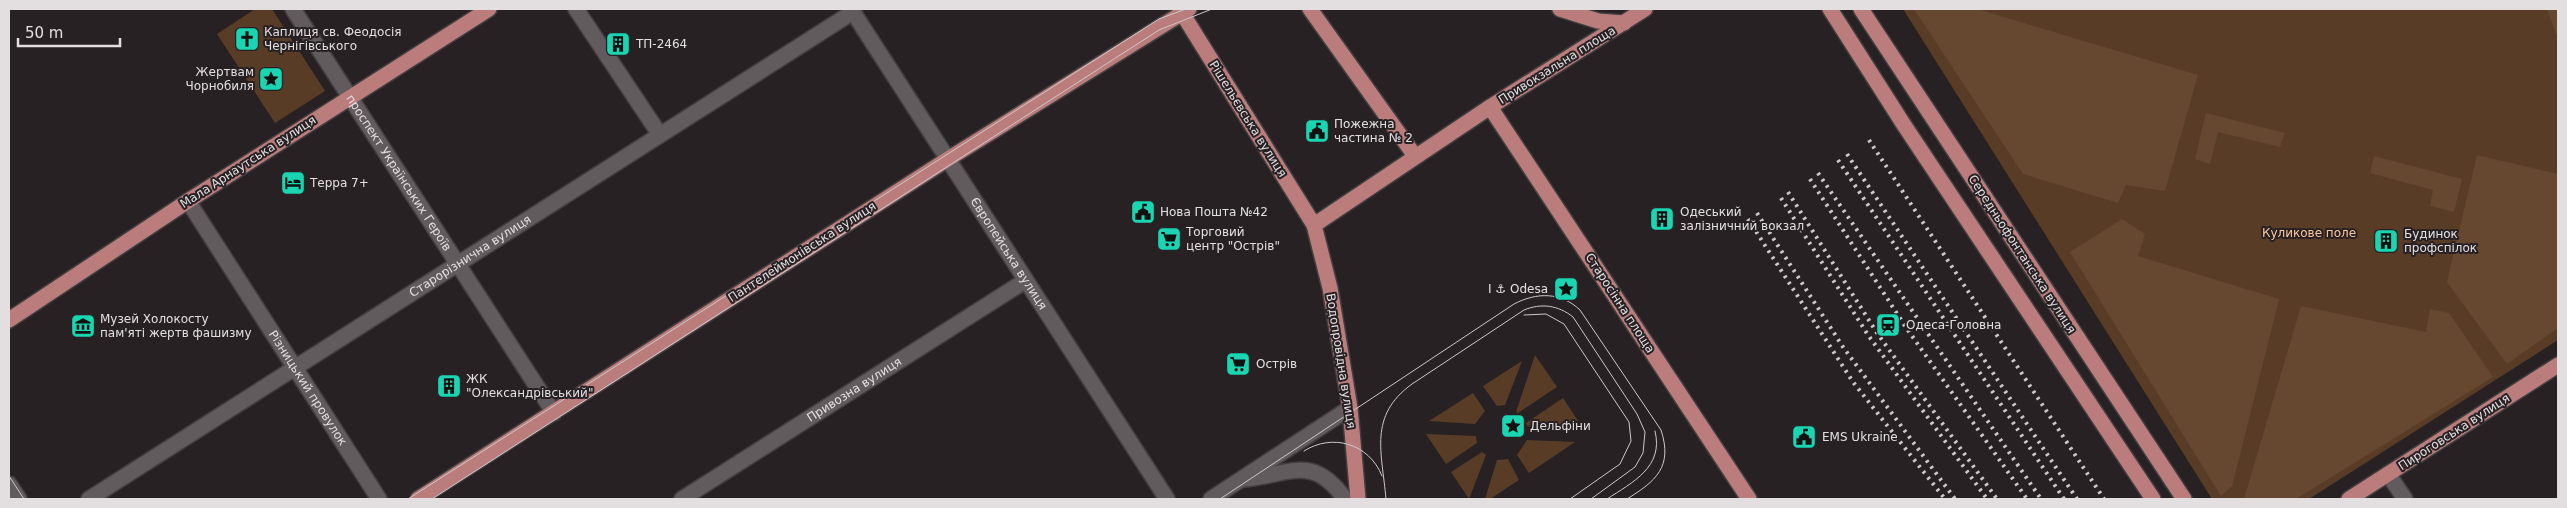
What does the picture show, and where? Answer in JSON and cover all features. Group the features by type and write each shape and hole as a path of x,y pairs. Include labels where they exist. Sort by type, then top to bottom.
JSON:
{"main road":[{"name":"Мала Арнаутська вулиця","path":"9,320 350,96 489,9"},
{"path":"1310,9 1415,156"},
{"name":"Привокзальна площа","path":"1560,9 1598,21 1624,23"},
{"name":"Привокзальна площа","path":"1314,225 1490,107 1645,9"},
{"name":"Середньофонтанська вулиця","path":"1830,9 1909,133 2153,499"},
{"name":"Середньофонтанська вулиця","path":"1860,9 2184,499"},
{"name":"Пантелеймонівська вулиця","path":"418,499 948,159 1185,11"},
{"name":"Рішельєвська вулиця","path":"1185,11 1314,225"},
{"name":"Старосінна площа","path":"1490,107 1749,499"},
{"name":"Водопровідна вулиця","path":"1314,225 1330,288 1350,408 1358,499"},
{"name":"Пироговська вулиця","path":"2349,499 2558,365"}],"street":[{"name":"проспект Українських Героїв","path":"293,9 554,413"},
{"path":"576,9 660,135"},
{"name":"Старорізнична вулиця","path":"89,499 459,265 852,10"},
{"name":"Європейська вулиця","path":"852,10 1167,499"},
{"name":"Різницький провулок","path":"188,201 379,499"},
{"name":"Привозна вулиця","path":"682,499 1025,281"},
{"path":"1211,499 1350,408"},
{"path":"1242,479 1296,470 1315,472 1332,482 1345,499"},
{"path":"2388,474 2406,499"},
{"path":"9,484 19,499"}],"green space":[{"path":"255,9 272,9 325,91 275,123 217,34"},
{"name":"Куликове поле","path":"1903,9 2558,9 2558,340 2309,499 2212,499"},
{"path":"1535,355 1557,387 1518,413 1516,412"},
{"path":"1522,361 1505,405 1497,406 1483,386"},
{"path":"1473,393 1485,411 1475,424 1429,421"},
{"path":"1563,398 1584,430 1527,426 1526,423"},
{"path":"1426,434 1476,436 1477,443 1446,464"},
{"path":"1527,440 1575,442 1529,473 1517,455"},
{"path":"1482,452 1486,455 1469,499 1451,472"},
{"path":"1508,459 1519,480 1490,499 1485,499 1497,460"}],"shaded area":[{"path":"1914,9 1977,9 2198,75 2165,191 2126,185 2118,203 2023,174"},
{"path":"2547,9 2558,9 2558,39"},
{"path":"2206,113 2285,133 2280,147 2218,132 2210,164 2195,159"},
{"path":"2477,155 2558,174 2558,328 2507,364 2447,282"},
{"path":"2374,156 2462,179 2454,212 2430,206 2433,190 2370,173"},
{"path":"2122,219 2145,234 2138,256 2279,299 2232,486 2221,496 2070,252"},
{"path":"2301,306 2426,332 2430,309 2449,313 2493,377 2296,499 2244,499"}],"tram line":[{"path":"408,499 1159,19 1186,9"},
{"path":"432,499 1159,30 1212,9"},
{"path":"1220,499 1514,304 1531,297 1540,296 1557,297 1573,304 1580,310 1661,430 1665,454 1659,472 1646,486 1627,499"},
{"path":"1386,499 1381,436 1383,422 1398,396 1412,384 1524,310 1537,306 1549,306 1573,317 1637,414 1645,432 1643,453 1635,467 1591,499"},
{"path":"1524,315 1546,314 1564,324 1629,422 1631,441 1620,464 1570,499"},
{"path":"1607,499 1636,480 1651,464 1657,444 1655,431"},
{"path":"1304,451 1326,443 1338,442 1349,444 1368,456 1382,476"},
{"path":"9,476 24,499"}],"railway":[{"path":"1869,140 2104,499"},
{"path":"1847,154 2077,499"},
{"path":"1838,160 2064,499"},
{"path":"1818,173 2041,499"},
{"path":"1810,179 1905,326 2027,499"},
{"path":"1788,192 1877,333 1997,499"},
{"path":"1781,198 1868,335 1987,499"},
{"path":"1757,213 1843,347 1955,499"},
{"path":"1748,219 1853,382 1945,499"}],"place":[{"name":"Каплиця св. Феодосія Чернігівського","path":"247,39"},
{"name":"ТП-2464","path":"618,44"},
{"name":"Жертвам Чорнобиля","path":"271,79"},
{"name":"Пожежна частина № 2","path":"1317,131"},
{"name":"Терра 7+","path":"293,183"},
{"name":"Нова Пошта №42","path":"1143,212"},
{"name":"Одеський залізничний вокзал","path":"1662,219"},
{"name":"Торговий центр \"Острів\"","path":"1169,239"},
{"name":"Будинок профспілок","path":"2386,241"},
{"name":"I ⚓ Odesa","path":"1566,289"},
{"name":"Одеса-Головна","path":"1888,325"},
{"name":"Музей Холокосту пам'яті жертв фашизму","path":"83,326"},
{"name":"Острів","path":"1238,364"},
{"name":"ЖК \"Олександрівський\"","path":"449,386"},
{"name":"Дельфіни","path":"1513,426"},
{"name":"EMS Ukraine","path":"1804,437"}]}
